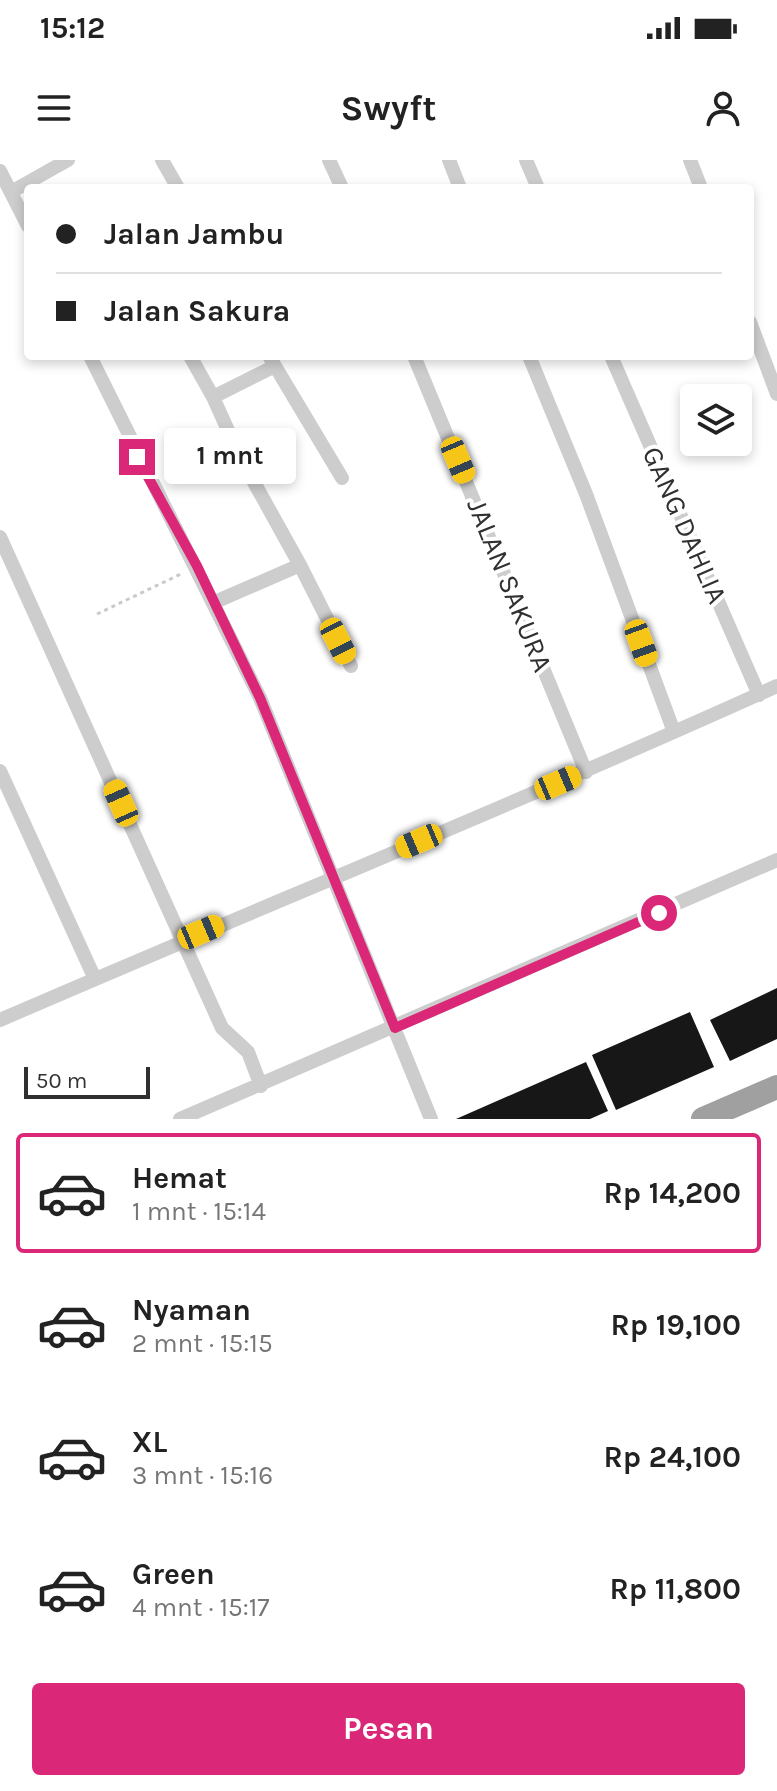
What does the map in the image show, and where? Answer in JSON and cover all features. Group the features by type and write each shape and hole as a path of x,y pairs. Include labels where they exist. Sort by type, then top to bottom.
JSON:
{"highway":[{"path":"703,1119 777,1087"}],"street":[{"path":"25,184 68,160"},
{"path":"162,160 176,184"},
{"path":"329,160 340,184"},
{"path":"449,160 458,184"},
{"path":"526,160 536,184"},
{"path":"690,160 699,184"},
{"path":"0,171 24,218"},
{"path":"11,192 24,185"},
{"path":"754,333 777,394"},
{"path":"92,360 137,457 197,566 260,698 335,876 431,1119"},
{"path":"192,360 351,666"},
{"name":"JALAN SAKURA","path":"416,360 586,772"},
{"path":"531,360 586,494 674,732"},
{"name":"GANG DAHLIA","path":"613,360 759,695"},
{"path":"213,397 272,361 342,478"},
{"path":"0,537 222,1028 248,1052 261,1086"},
{"path":"215,602 300,565"},
{"path":"0,1020 182,940 586,772 777,686"},
{"path":"0,771 95,979"},
{"path":"180,1119 777,860"}],"path":[{"path":"97,614 197,566"}],"building":[{"path":"777,988 777,1039 730,1061 710,1020"},
{"path":"690,1012 714,1067 616,1110 592,1055"},
{"path":"586,1062 608,1111 590,1119 456,1119"}],"route":[{"path":"137,457 197,566 260,698 395,1028 659,913"}]}
